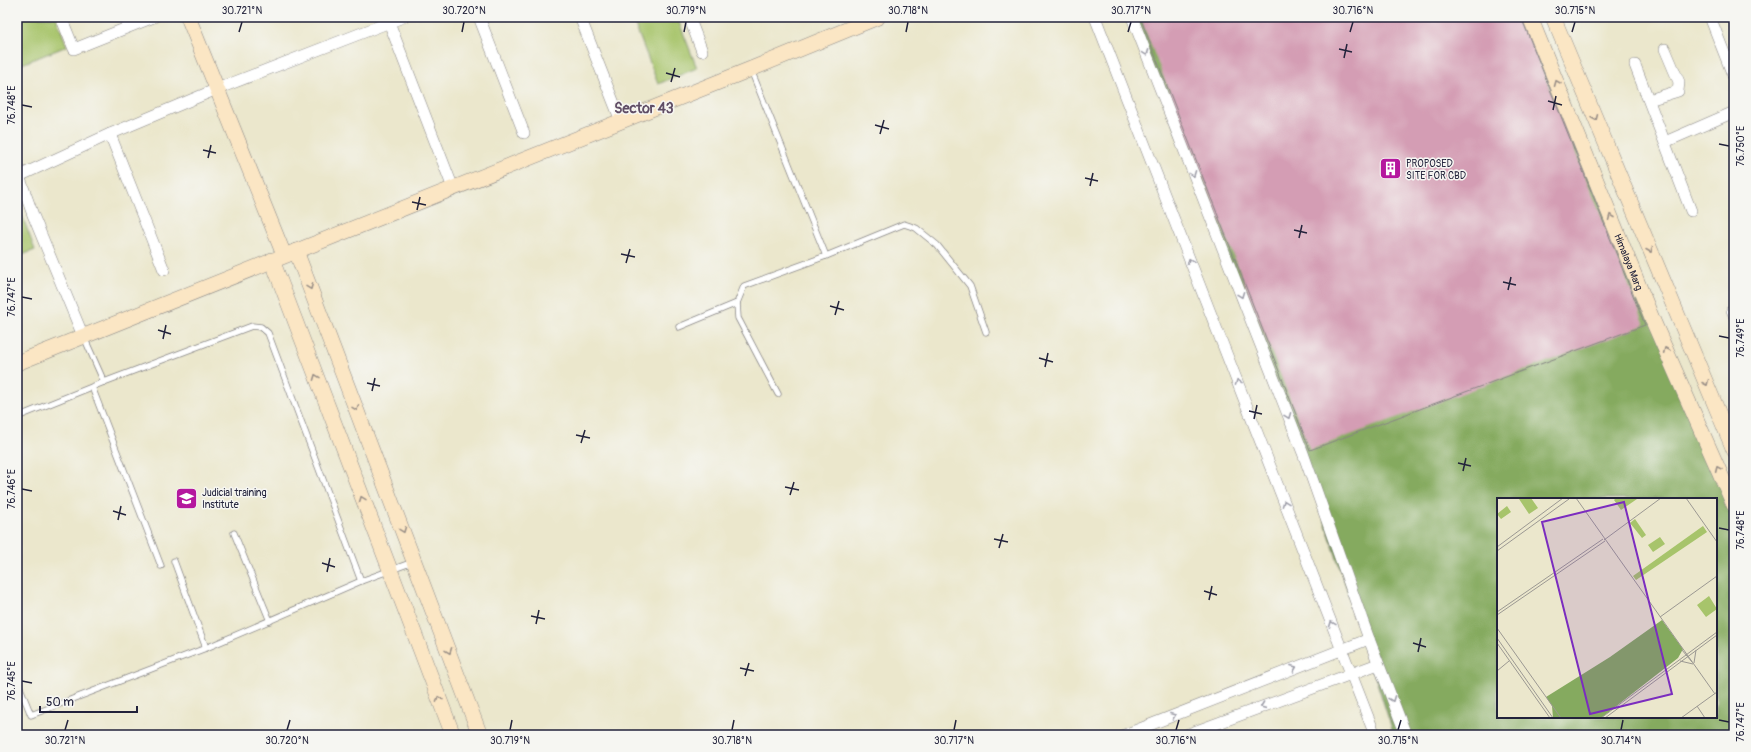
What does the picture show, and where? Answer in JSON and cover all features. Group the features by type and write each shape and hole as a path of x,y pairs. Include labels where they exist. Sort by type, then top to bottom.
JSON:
{"street":[{"path":"61,17 74,49 154,17"},
{"path":"188,17 284,255 415,561 480,735"},
{"path":"83,336 18,177 110,134 217,89 388,20 403,17"},
{"path":"479,17 524,133"},
{"path":"580,17 621,121"},
{"path":"689,17 702,51"},
{"path":"17,363 878,17"},
{"path":"1095,17 1375,735"},
{"path":"1132,17 1303,453 1378,664 1406,735"},
{"name":"Himalaya Marg","path":"1530,17 1653,322 1734,505"},
{"path":"1553,17 1734,450"},
{"path":"1710,17 1734,78"},
{"path":"388,20 453,188"},
{"path":"1649,100 1678,91 1680,87 1665,49"},
{"path":"1635,65 1691,211"},
{"path":"1665,142 1734,112"},
{"path":"110,134 164,270"},
{"path":"284,255 390,571 453,735"},
{"path":"1124,735 1369,639"},
{"path":"1186,735 1378,664"}],"lane":[{"path":"751,69 826,256"},
{"path":"778,394 738,318 737,303 744,286 826,256 904,224 916,228 937,245 970,286 986,332"},
{"path":"679,327 737,303"},
{"path":"17,417 104,382 252,326 261,327 268,333 271,340 361,581"},
{"path":"83,336 104,382"},
{"path":"92,387 161,566"},
{"path":"234,534 270,621"},
{"path":"174,561 206,648"},
{"path":"17,680 31,715 206,648 361,581 415,561"}],"green space":[{"path":"17,17 56,17 67,46 17,66"},
{"path":"632,17 677,17 697,68 658,84"},
{"name":"PROPOSED SITE FOR CBD","path":"1132,17 1518,17 1734,505 1734,735 1394,735 1303,453"},
{"path":"17,202 35,250 17,257"}],"building":[{"name":"PROPOSED SITE FOR CBD","path":"1140,17 1521,17 1645,325 1310,450"}],"place":[{"name":"PROPOSED SITE FOR CBD","path":"1391,169"},
{"name":"Judicial training Institute","path":"186,498"}],"district":[{"name":"Sector 43","path":"644,108"}]}
